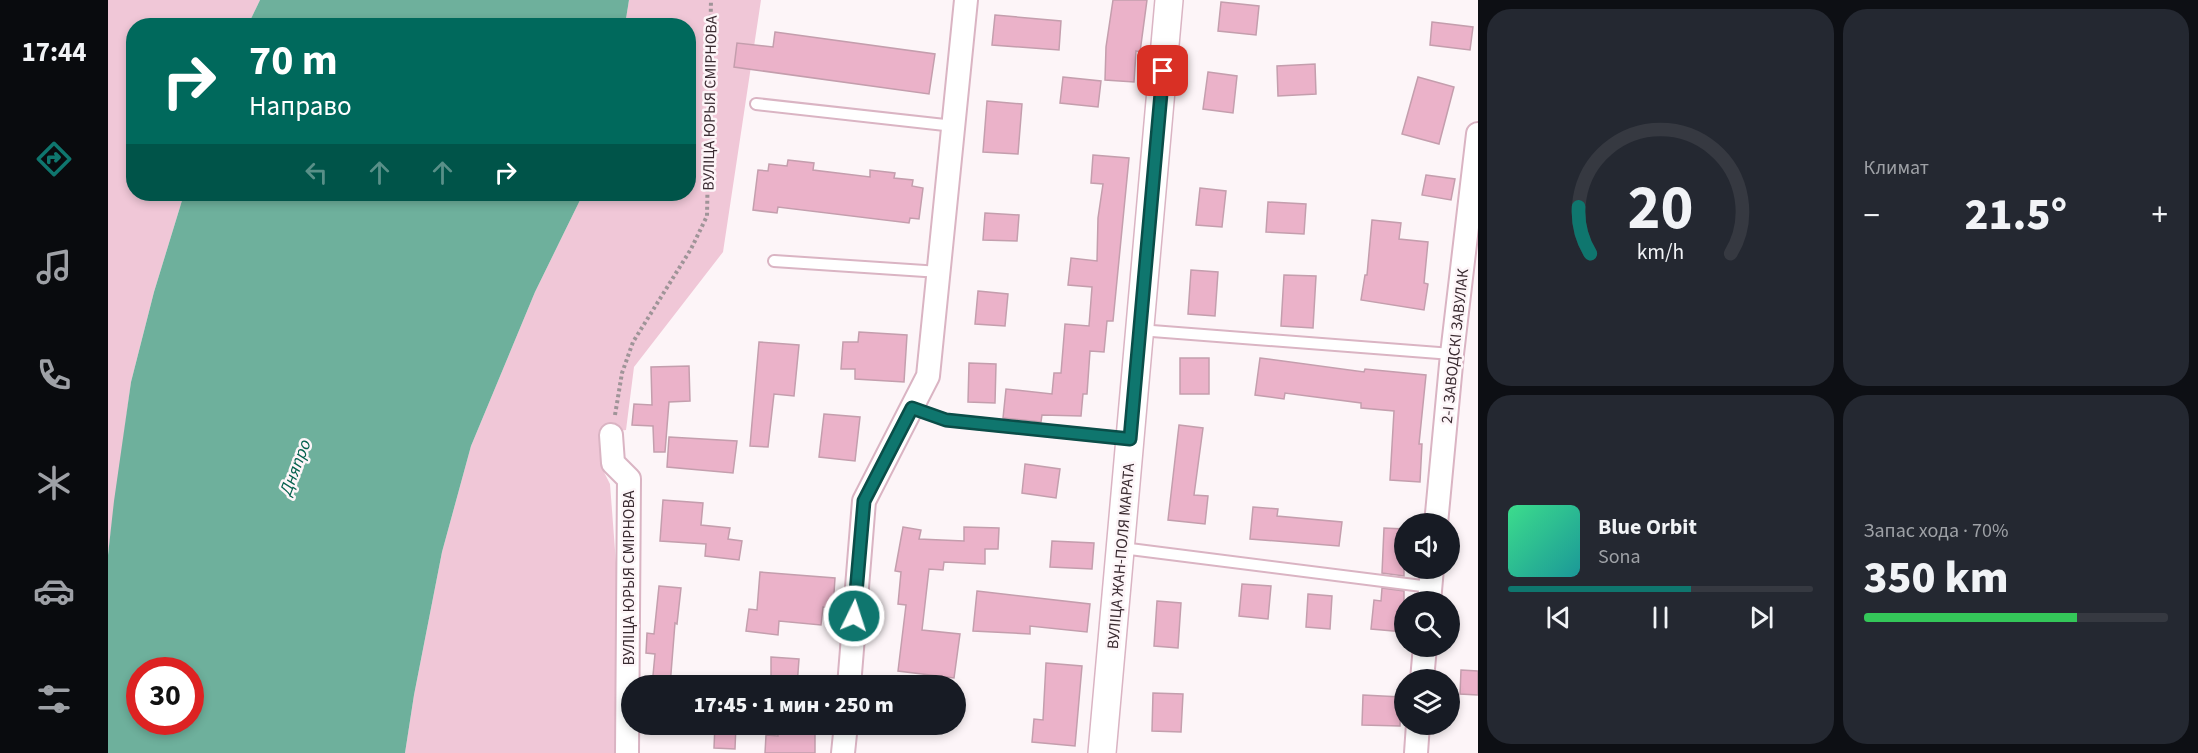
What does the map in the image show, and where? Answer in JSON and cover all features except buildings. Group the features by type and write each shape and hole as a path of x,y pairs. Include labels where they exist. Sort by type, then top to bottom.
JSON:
{"street":[{"path":"850,675 864,501 928,376 966,0"},
{"name":"ВУЛІЦА ЖАН-ПОЛЯ МАРАТА","path":"1102,753 1169,0"},
{"name":"2-І ЗАВОДСКІ ЗАВУЛАК","path":"1437,513 1452,354 1478,134"},
{"name":"ВУЛІЦА ЮРЫЯ СМІРНОВА","path":"611,435 613,463 628,479 627,753"},
{"path":"843,753 845,735"},
{"path":"1416,753 1417,735"}],"lane":[{"path":"756,104 954,126"},
{"path":"774,261 940,272"},
{"path":"1139,330 1452,354"},
{"path":"912,408 946,420 1130,439"},
{"path":"1121,548 1430,586"}],"path":[{"name":"ВУЛІЦА ЮРЫЯ СМІРНОВА","path":"611,435 622,373 633,342 692,249 707,216 711,0"}],"shaded area":[{"path":"108,0 260,0 251,18 126,18 126,201 182,201 154,292 131,382 108,555"},
{"path":"629,0 761,0 723,252 634,367 626,430 599,434 604,472 610,484 621,629 617,753 405,753 442,552 471,446 535,292 580,201 696,201 696,18 626,18"}],"water":[{"path":"260,0 629,0 626,18 251,18"},
{"name":"Дняпро","path":"182,201 580,201 535,292 471,446 442,552 405,753 108,753 108,555 131,382 154,292"}],"route":[{"path":"854,616 864,501 912,408 946,420 1130,439 1163,71"}]}
